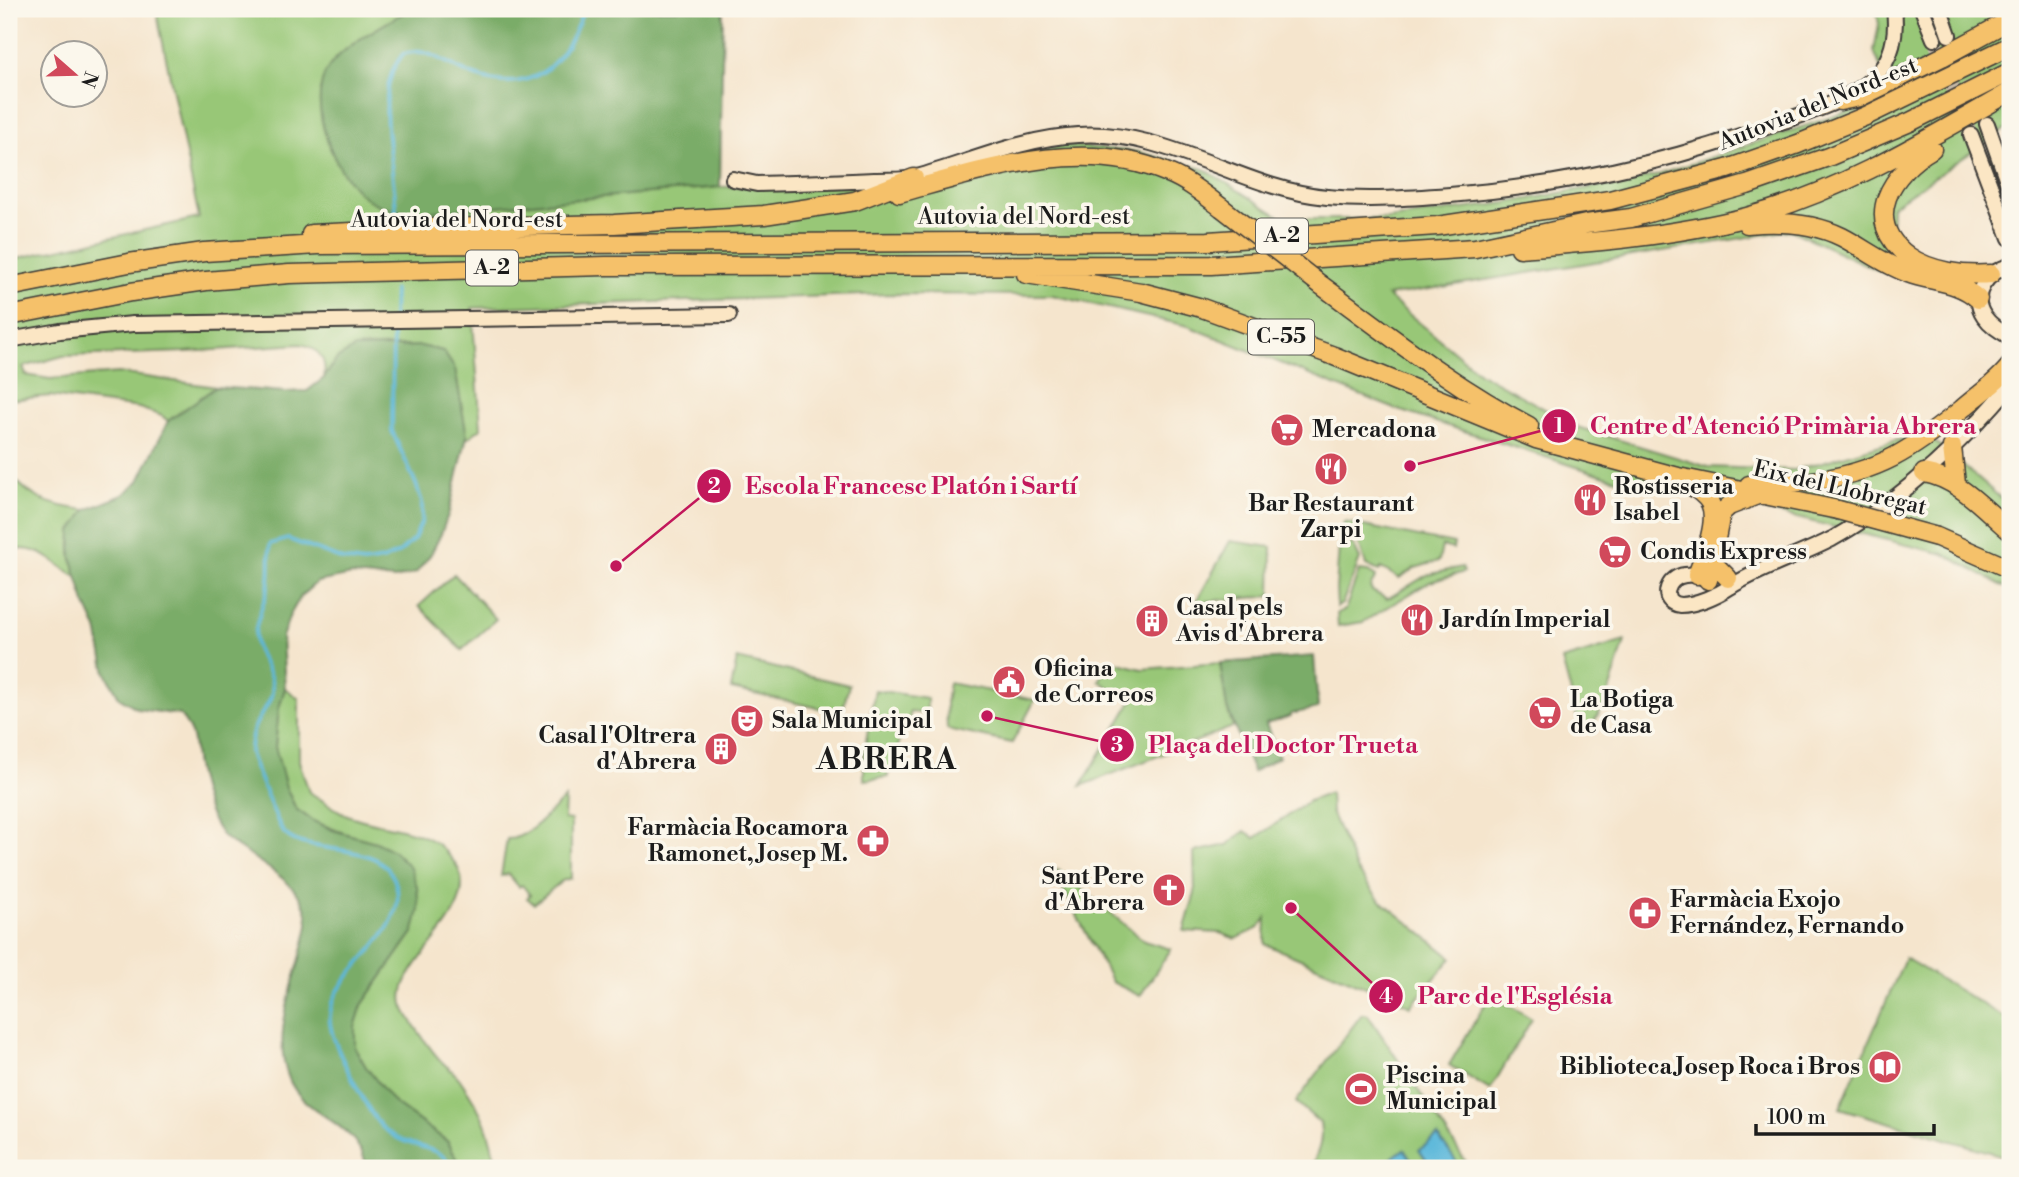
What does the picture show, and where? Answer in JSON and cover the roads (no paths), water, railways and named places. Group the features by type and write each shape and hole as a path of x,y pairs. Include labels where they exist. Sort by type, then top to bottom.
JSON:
{"highway":[{"path":"1840,101 1860,97 2006,21"},
{"name":"Autovia del Nord-est","path":"9,287 129,263 231,250 331,245 1209,241 1437,226 1610,200 1727,169 1866,116 2010,46"},
{"name":"Autovia del Nord-est","path":"9,316 143,290 289,274 606,266 1211,265 1475,248 1586,224 1631,218 1726,192 1828,157 1910,122 2010,72"},
{"path":"1475,248 1511,249 1660,234 1747,216 1809,196 1915,147 2010,92"},
{"path":"2002,269 1967,275 1949,272 1909,257 1888,231 1884,217 1886,199 1903,170 2010,101"},
{"path":"231,250 276,239 320,233 614,224 764,215 883,197 1017,163 1087,156 1117,159 1168,173 1191,186 1405,349 1503,413 1573,447"},
{"path":"855,201 914,178"},
{"path":"1660,234 1695,235 1741,224 1769,222 1812,227 1845,239 1887,265 1923,278 1965,288 1978,299"},
{"name":"C-55","path":"978,265 1141,292 1202,308 1334,356 1503,427 1536,439 1573,447"},
{"path":"1727,487 1813,482 1852,474 1883,463 1913,448 1933,433 2010,366"},
{"name":"Eix del Llobregat","path":"1573,447 1678,477 1838,510 1937,537 2010,569"},
{"path":"1952,447 1956,484"},
{"path":"1924,473 1937,475 1956,484 2010,531"},
{"path":"1678,477 1705,497 1713,511 1704,557 1703,578"},
{"path":"1703,578 1712,555 1721,513 1729,506 1762,494"},
{"path":"1712,555 1715,565 1734,579"}],"street":[{"path":"733,179 757,184 914,178 995,152 1078,135 1120,137 1175,148 1272,186 1310,196 1358,200 1476,193 1604,174 1662,160 1715,146 1840,101 1874,77 1889,56 1896,32 1894,9"},
{"path":"1922,9 1934,39"},
{"path":"1940,9 1949,35"},
{"path":"1987,124 2010,189"},
{"path":"1971,135 2010,240 2002,269 1982,286 1978,299 1983,314 1993,326 2010,337"},
{"path":"9,340 121,325 729,315"},
{"path":"1734,579 1725,591 1680,604 1672,603 1666,592 1669,584 1679,576 1734,579 1842,533 1877,511 1924,473 2010,386"},
{"path":"1703,578 1710,588 1704,599"}],"water":[{"path":"1438,1136 1461,1168 1432,1168 1419,1150"},
{"path":"1404,1149 1417,1168 1389,1168 1385,1163"}],"waterway":[{"path":"396,221 386,106 392,73 403,54 425,53 475,76 515,82 545,71 557,60 584,9"},
{"path":"393,316 394,290"},
{"path":"393,324 392,431 416,484 422,502 422,521 414,539 400,552 383,560 364,563 343,560 288,539 270,544 269,582 255,638 258,652 271,678 272,693 254,729 250,752 279,825 292,839 361,854 378,861 390,872 397,889 393,918 335,997 330,1012 331,1028 352,1079 381,1126 402,1140 441,1155 452,1168"}],"tunnel":[{"path":"1934,39 1971,135"},
{"path":"1952,42 1987,124"}],"place":[{"name":"Mercadona","path":"1287,430"},
{"name":"Centre d'Atenció Primària Abrera","path":"1410,466"},
{"name":"Bar Restaurant Zarpi","path":"1331,469"},
{"name":"Rostisseria Isabel","path":"1590,500"},
{"name":"Condis Express","path":"1615,552"},
{"name":"Escola Francesc Platón i Sartí","path":"616,566"},
{"name":"Jardín Imperial","path":"1417,620"},
{"name":"Casal pels Avis d'Abrera","path":"1152,621"},
{"name":"Oficina de Correos","path":"1009,682"},
{"name":"La Botiga de Casa","path":"1545,713"},
{"name":"Plaça del Doctor Trueta","path":"987,716"},
{"name":"Sala Municipal","path":"747,721"},
{"name":"Casal l'Oltrera d'Abrera","path":"721,749"},
{"name":"Farmàcia Rocamora Ramonet, Josep M.","path":"873,841"},
{"name":"Sant Pere d'Abrera","path":"1169,890"},
{"name":"Parc de l'Església","path":"1291,908"},
{"name":"Farmàcia Exojo Fernández, Fernando","path":"1645,913"},
{"name":"Biblioteca Josep Roca i Bros","path":"1885,1067"},
{"name":"Piscina Municipal","path":"1361,1089"}],"district":[{"name":"ABRERA","path":"887,760"}]}
